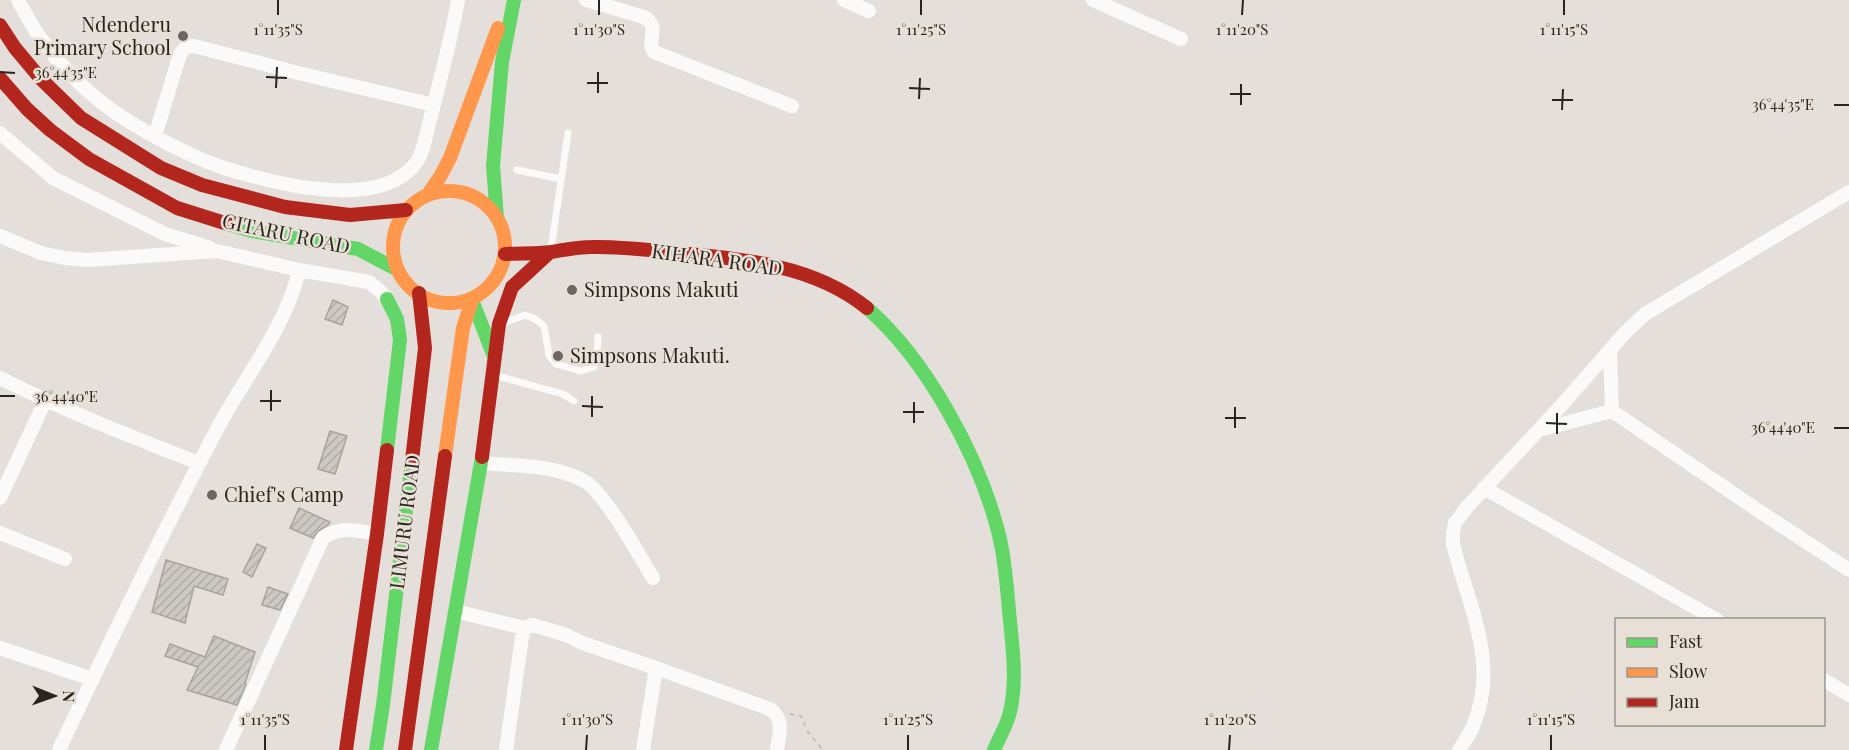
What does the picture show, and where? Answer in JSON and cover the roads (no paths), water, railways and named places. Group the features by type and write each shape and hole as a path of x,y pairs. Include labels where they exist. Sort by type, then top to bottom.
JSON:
{"main road":[{"path":"428,194 450,158 495,35 512,0"},
{"path":"497,218 486,205 470,195 448,191 428,194 417,199 406,210 398,224 394,250 398,270 419,293 446,303 461,303 472,300 485,291 496,280 502,268 505,254 503,235 497,218 493,166 502,62 512,0"},
{"path":"0,25 15,48 42,79 81,118 161,168 202,185 285,207 350,215 406,210"},
{"name":"GITARU ROAD","path":"0,78 50,130 89,159 177,208 252,231 358,249 398,270"},
{"name":"KIHARA ROAD","path":"505,254 550,252 578,247 651,250 745,260 805,274 857,299 908,350 947,409 970,451 993,514 1004,559 1011,632 1012,695 1009,714 994,750"},
{"path":"431,750 481,463 499,324 512,287 550,252"},
{"name":"LIMURU ROAD","path":"376,750 423,372 425,348 419,293"},
{"path":"346,750 377,534 400,340 399,322 387,299"},
{"path":"472,300 494,357"},
{"name":"LIMURU ROAD","path":"405,750 463,328 472,300"}],"street":[{"path":"18,0 40,38 68,72 101,102 127,120 193,155 232,170 314,188 339,191 380,186 402,175 416,163 434,105 454,26 458,0"},
{"path":"586,0 644,17 650,21 653,27 650,44 654,52 792,106"},
{"path":"844,0 869,11"},
{"path":"1093,0 1181,39"},
{"path":"155,136 180,54 186,47 194,46 434,105"},
{"path":"0,133 53,178 165,234 217,251 299,270 369,282 387,299"},
{"path":"1459,750 1473,726 1481,699 1484,662 1479,630 1453,544 1452,533 1455,523 1484,488 1645,314 1849,192"},
{"path":"0,236 41,253 76,259 217,251"},
{"path":"59,750 199,463 237,393 273,334 296,283 299,270"},
{"path":"1610,350 1612,411"},
{"path":"0,378 45,401 103,426 199,463"},
{"path":"0,498 45,401"},
{"path":"1539,430 1612,411 1849,570"},
{"path":"481,463 545,468 572,476 595,489 653,578"},
{"path":"1484,488 1713,618"},
{"path":"226,750 323,538 333,531 344,529 377,534"},
{"path":"0,534 65,559"},
{"path":"455,611 524,628 533,625 566,635 585,644 770,709 779,718 781,725 777,750"},
{"path":"506,750 524,628"},
{"path":"0,648 92,679"},
{"path":"643,750 656,668"},
{"path":"1825,681 1849,695"}],"lane":[{"path":"550,252 568,133"},
{"path":"517,170 561,179"},
{"path":"499,324 525,315 535,319 544,326 549,355 556,364 581,371 594,367 598,337"},
{"path":"491,375 563,394 574,401"}],"place":[{"name":"Ndenderu Primary School","path":"183,36"},
{"name":"Simpsons Makuti","path":"572,290"},
{"name":"Simpsons Makuti.","path":"558,356"},
{"name":"Chief's Camp","path":"212,495"}]}
